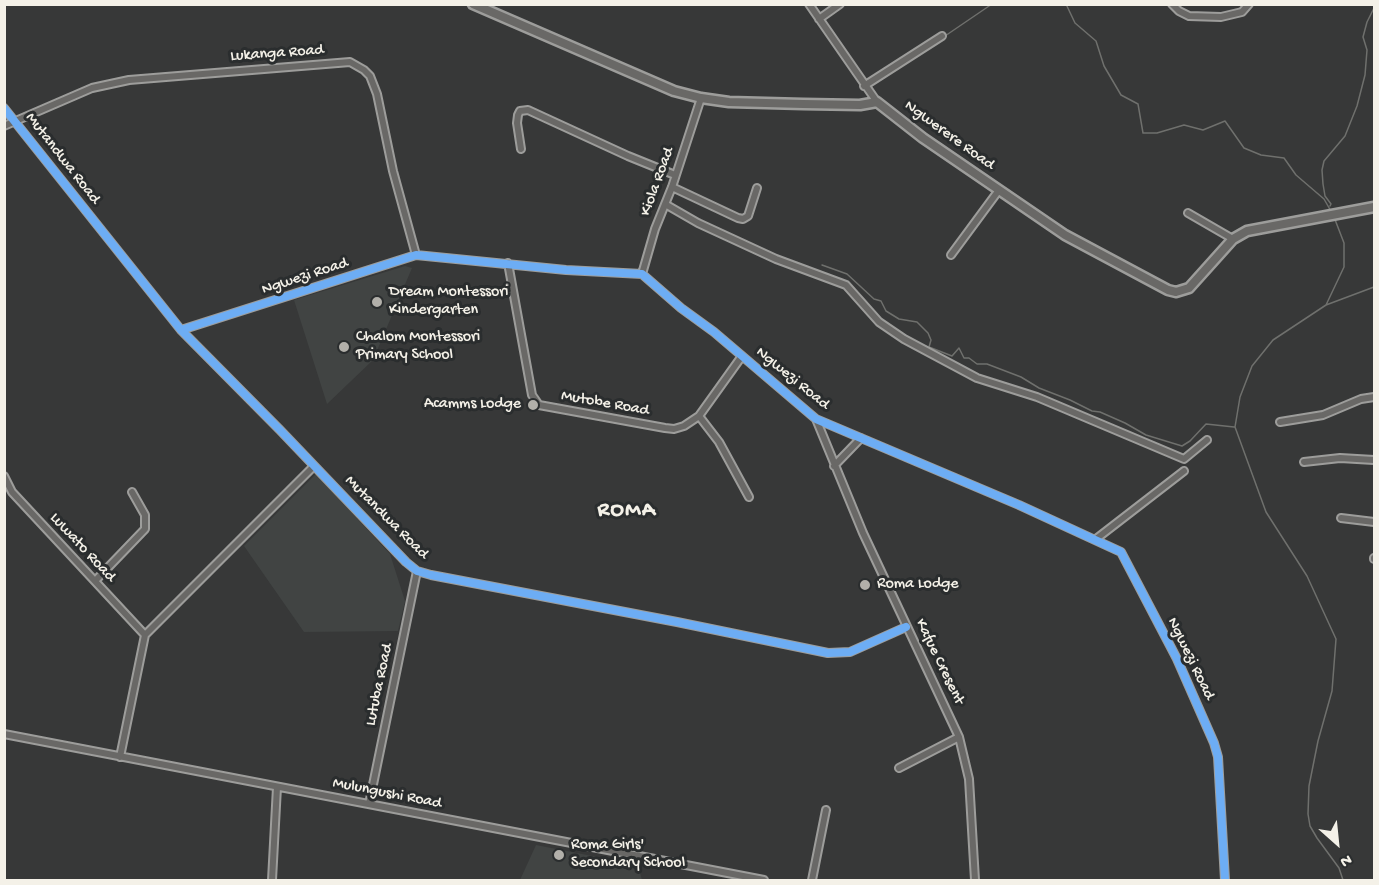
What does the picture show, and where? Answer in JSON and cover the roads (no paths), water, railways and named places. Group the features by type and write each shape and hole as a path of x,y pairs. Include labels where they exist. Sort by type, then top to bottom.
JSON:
{"street":[{"path":"473,4 674,91 701,98 729,102 803,104 860,105 877,102 809,4"},
{"path":"819,19 840,4"},
{"path":"1172,4 1179,12 1189,16 1221,17 1242,12 1249,4"},
{"path":"864,86 942,36"},
{"name":"Lukanga Road","path":"4,126 92,88 129,80 350,62 370,76 377,94 393,171 416,255"},
{"name":"Kiola Road","path":"642,274 655,229 672,187 701,98"},
{"name":"Ngwerere Road","path":"877,102 923,138 1065,234 1168,290 1176,292 1189,288 1233,239 1244,233 1259,228 1374,207"},
{"name":"Mutandwa Road","path":"4,108 181,330 406,562 417,570 431,575 828,653 850,652 906,627"},
{"path":"521,148 518,115 520,111 528,110 675,175"},
{"path":"672,187 743,219 748,216 757,188"},
{"path":"951,255 999,190"},
{"path":"665,204 698,223 776,259 846,285 879,322 904,339 977,378 1037,397 1184,459 1207,440"},
{"path":"1188,213 1233,239"},
{"name":"Ngwezi Road","path":"181,330 416,255 566,270 642,274 816,419 1096,539 1117,549 1125,556 1177,659 1214,743 1218,757 1225,880"},
{"name":"Mutobe Road","path":"508,263 532,395 539,405 674,429 684,426 699,416 742,356"},
{"path":"1280,422 1323,415 1361,399 1374,397"},
{"path":"699,416 719,442 749,497"},
{"name":"Kafue Cresent","path":"816,419 834,466 906,627 925,661 959,737 969,779 975,880"},
{"path":"834,466 861,438"},
{"path":"1304,462 1340,458 1374,460"},
{"path":"120,757 145,635 314,466"},
{"path":"1096,539 1184,471"},
{"name":"Luwato Road","path":"4,476 12,492 145,635"},
{"path":"95,581 145,529 145,515 132,492"},
{"path":"1341,518 1374,522"},
{"name":"Lutuba Road","path":"369,804 417,570"},
{"name":"Mulungushi Road","path":"4,734 764,880"},
{"path":"899,768 959,737"},
{"path":"272,880 277,787"},
{"path":"812,880 826,810"}],"waterway":[{"path":"945,36 992,4"},
{"path":"1066,4 1075,23 1096,41 1104,66 1121,95 1138,104 1143,133 1157,133 1184,125 1203,130 1225,121 1244,148 1261,155 1284,158 1296,175 1324,199 1332,213"},
{"path":"1330,206 1325,196 1322,170 1324,161 1345,136 1357,106 1365,75 1367,50 1363,37 1374,8"},
{"path":"1326,305 1344,267 1344,243 1334,217"},
{"path":"822,265 847,274 874,299 881,301 886,311 899,319 917,322 928,333 931,340 929,347 952,356 959,348 964,358 1021,377 1039,388 1092,411 1100,412 1146,435 1182,446 1206,424 1234,427"},
{"path":"1343,880 1339,868 1310,826 1308,814 1309,786 1318,741 1332,691 1336,639 1307,576 1266,512 1235,427 1240,397 1252,366 1273,340 1326,305 1374,287"}],"place":[{"name":"Dream Montessori Kindergarten","path":"377,302"},
{"name":"Chalom Montessori Primary School","path":"344,347"},
{"name":"Acamms Lodge","path":"533,405"},
{"name":"Roma Lodge","path":"865,585"},
{"name":"Roma Girls' Secondary School","path":"559,855"}],"district":[{"name":"ROMA","path":"627,512"}]}
